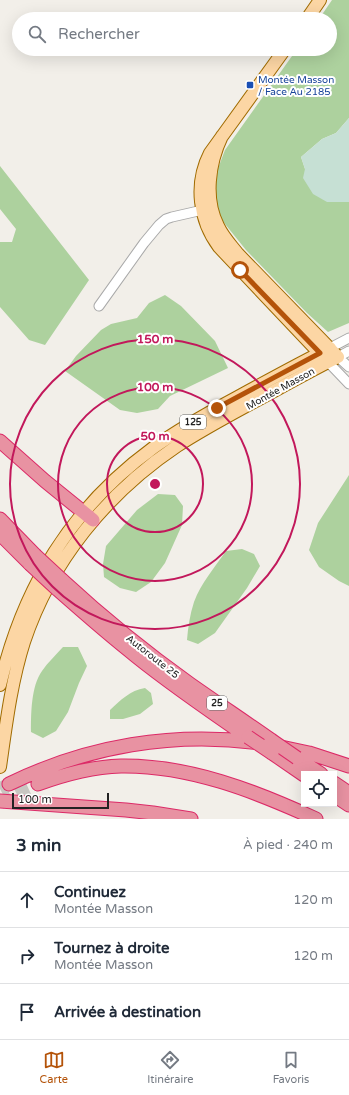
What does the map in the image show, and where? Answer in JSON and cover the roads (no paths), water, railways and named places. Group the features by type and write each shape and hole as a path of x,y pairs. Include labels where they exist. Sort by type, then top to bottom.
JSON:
{"highway":[{"path":"0,441 44,481 88,517"},
{"name":"Autoroute 25","path":"0,520 33,559 114,632 208,709 301,773"},
{"name":"Autoroute 25","path":"0,534 33,559"},
{"name":"Autoroute 25","path":"161,669 191,685 317,771"},
{"path":"9,784 46,768 86,755 156,741 222,740 265,744 309,753 349,766"},
{"path":"38,784 71,774 105,768 134,766 161,769 188,774 235,787 272,800 316,819"},
{"path":"337,785 349,793"},
{"path":"337,797 349,805"},
{"path":"0,801 153,812 191,819"}],"main road":[{"path":"312,12 320,0"},
{"name":"Montée Masson","path":"0,685 11,642 29,598 62,541 88,517 114,498 134,478 173,448 333,354 219,247 208,230 207,209 200,191 203,170 210,153 280,56"},
{"name":"Montée Masson","path":"0,767 12,686 22,650 47,588 73,546 88,517"}],"street":[{"path":"99,306 144,242 159,225 166,219 172,217 207,209"},
{"path":"333,354 349,338"},
{"path":"333,354 349,367"},
{"path":"333,354 349,384"}],"tunnel":[{"path":"0,789 9,784"},
{"path":"0,803 38,784"}],"place":[{"name":"Montée Masson / Face Au 2185","path":"250,85"}]}
